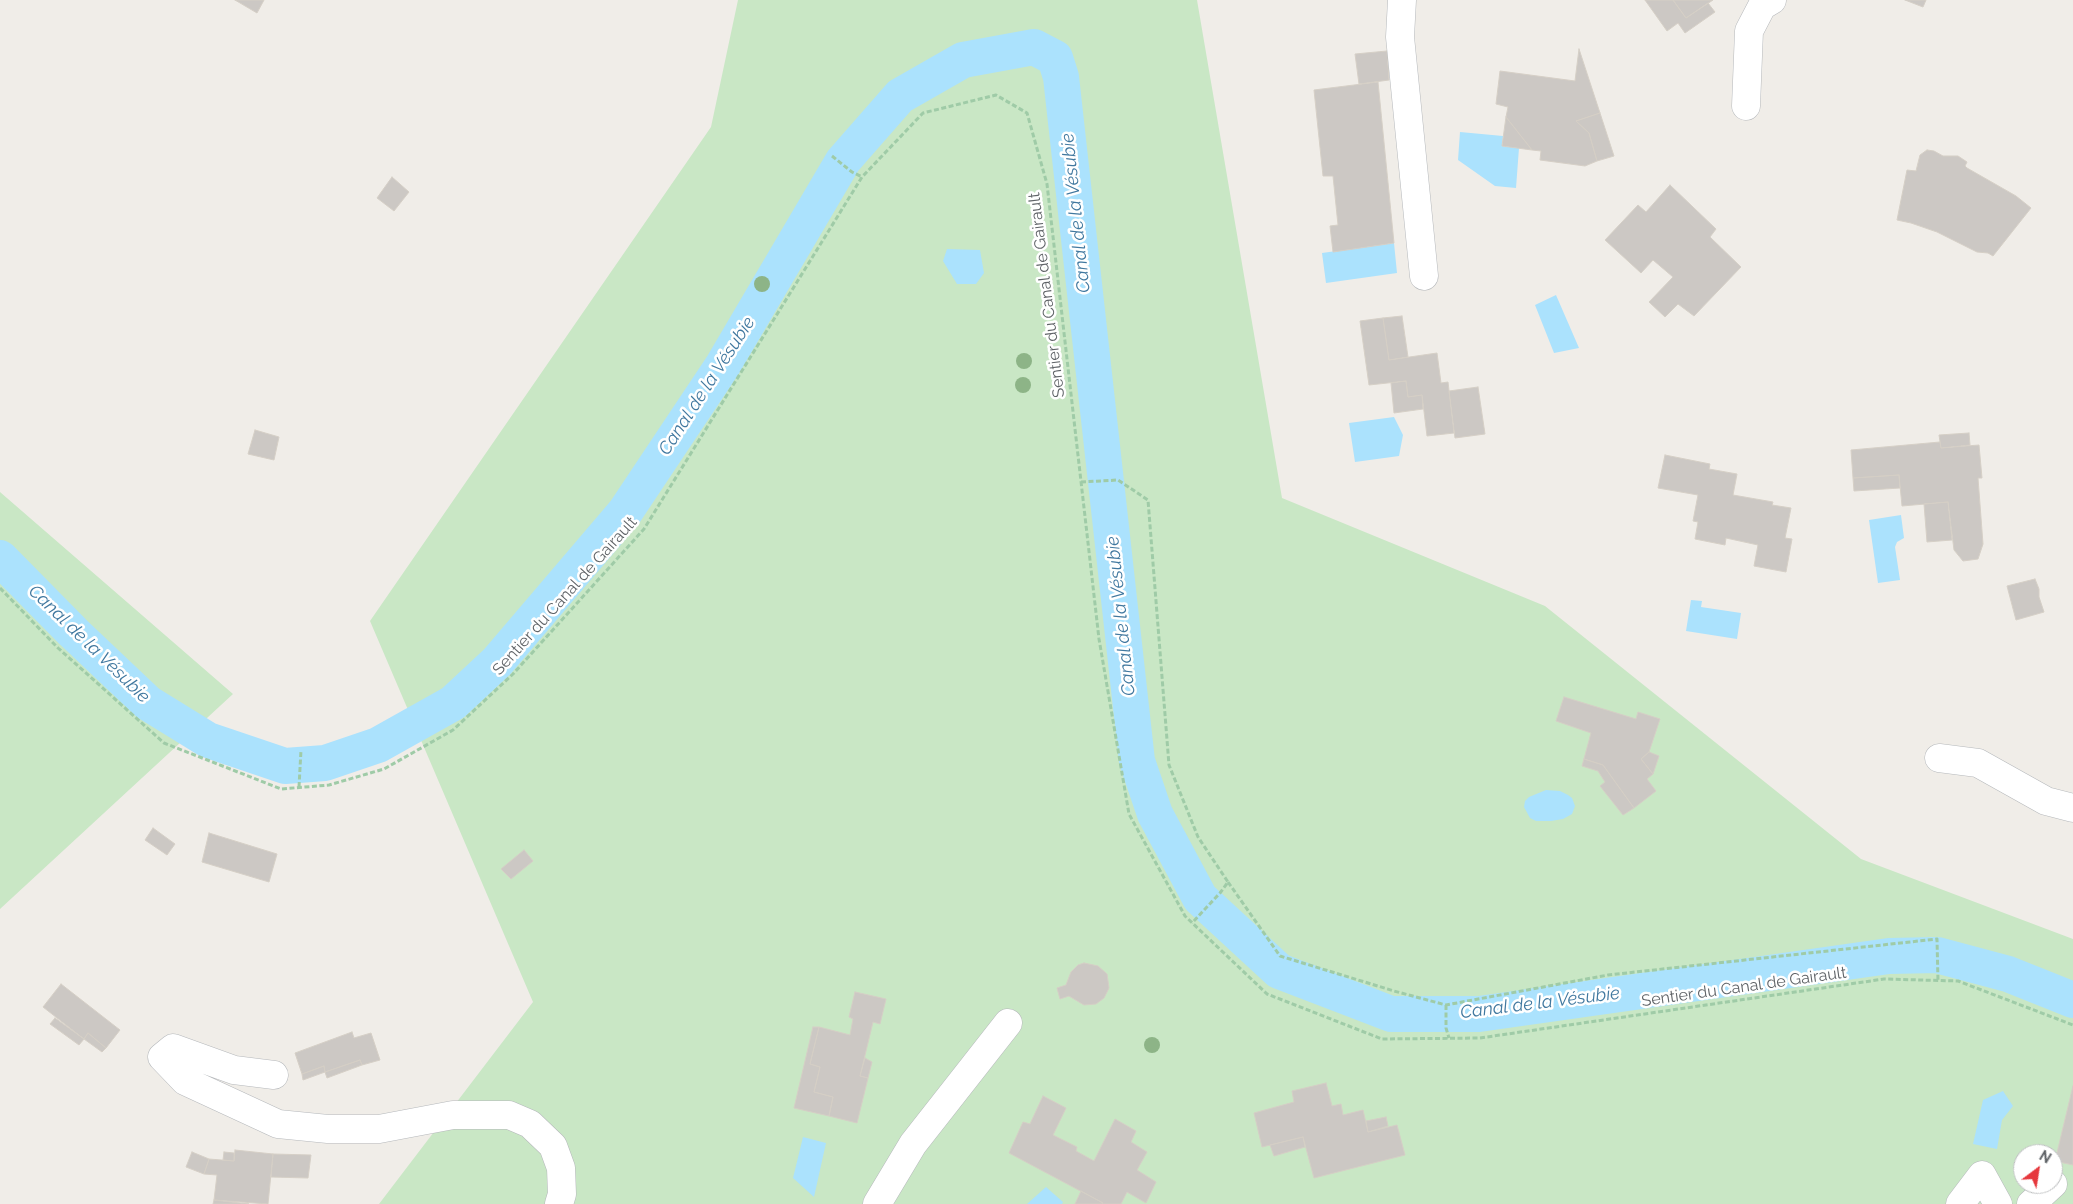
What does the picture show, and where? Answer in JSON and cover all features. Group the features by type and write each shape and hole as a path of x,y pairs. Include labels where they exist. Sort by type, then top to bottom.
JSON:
{"street":[{"path":"1402,0 1400,37 1424,276"},
{"path":"1746,106 1749,31 1762,6 1772,0"},
{"path":"1939,758 1978,763 2046,802 2073,808"},
{"path":"876,1204 913,1144 1008,1023"},
{"path":"274,1075 234,1070 173,1048 162,1057 185,1081 278,1124 328,1128 379,1129 453,1116 509,1115 530,1124 553,1146 561,1168 562,1194 559,1204"},
{"path":"1960,1204 1982,1175 1998,1204"},
{"path":"2030,1204 2042,1194"}],"path":[{"name":"Sentier du Canal de Gairault","path":"0,588 58,648 164,743 281,789 329,785 384,769 453,730 514,674 644,529 862,177 923,113 996,95 1027,113 1047,184 1099,640 1129,814 1185,916 1267,994 1382,1039 1480,1038 1884,979 1958,982 2073,1025"},
{"path":"832,156 852,172 862,177"},
{"path":"1081,482 1118,480 1148,500 1169,765 1198,837 1280,956 1446,1005 1608,975 1937,939 1938,981"},
{"path":"299,787 301,750"},
{"path":"1192,923 1228,882"},
{"path":"1446,1005 1448,1038"}],"green space":[{"path":"738,0 1197,0 1282,498 1545,606 1861,859 2073,939 2073,1204 379,1204 533,1002 370,621 711,127"},
{"path":"0,492 233,694 0,909"}],"water":[{"path":"1460,132 1503,136 1502,146 1519,148 1516,188 1495,186 1458,160"},
{"path":"1394,243 1397,273 1326,283 1322,253"},
{"path":"947,249 980,250 984,273 976,284 957,284 943,261"},
{"path":"1556,295 1579,348 1554,353 1535,305"},
{"path":"1394,417 1403,435 1399,456 1355,462 1349,423"},
{"path":"1901,515 1904,538 1897,542 1895,547 1900,580 1878,583 1869,520"},
{"path":"1691,600 1702,601 1701,607 1741,613 1737,639 1686,631"},
{"path":"1546,790 1560,791 1572,798 1575,806 1572,814 1563,819 1551,821 1536,821 1530,818 1524,807 1525,801 1529,797"},
{"path":"2003,1091 2013,1106 2002,1120 1997,1149 1973,1144 1983,1100"},
{"path":"803,1137 826,1143 814,1197 793,1178"},
{"path":"1046,1187 1063,1202 1062,1204 1027,1204"}],"building":[{"path":"235,0 264,0 257,13"},
{"path":"1645,0 1673,0 1686,18 1708,3 1715,12 1685,33 1678,23 1667,31"},
{"path":"1673,0 1713,0 1686,18"},
{"path":"1905,0 1926,0 1923,7"},
{"path":"1579,49 1600,113 1576,121 1589,133 1597,161 1585,166 1540,160 1541,151 1532,150 1506,117 1508,107 1496,104 1500,71 1575,81"},
{"path":"1387,51 1389,80 1359,84 1355,54"},
{"path":"1378,82 1394,243 1333,252 1330,226 1338,225 1333,176 1323,176 1314,90"},
{"path":"1600,113 1614,156 1597,161 1589,133 1576,121"},
{"path":"1506,117 1532,150 1502,146"},
{"path":"1927,150 1934,151 1943,156 1958,156 1967,162 1965,166 1967,168 2016,196 2031,208 1993,256 1988,253 1977,252 1937,232 1897,220 1907,170 1916,171 1920,155"},
{"path":"392,177 409,192 394,211 377,198"},
{"path":"1670,185 1716,229 1710,237 1741,267 1694,316 1678,304 1665,317 1649,302 1673,277 1653,260 1641,273 1605,240 1638,205 1646,212"},
{"path":"1402,316 1408,357 1389,360 1383,318"},
{"path":"1383,318 1389,360 1437,353 1441,383 1448,382 1454,433 1427,436 1422,395 1408,397 1406,381 1369,385 1360,321"},
{"path":"1406,381 1408,397 1422,395 1423,409 1394,413 1391,383"},
{"path":"1478,387 1485,434 1455,438 1449,391"},
{"path":"255,430 279,437 274,460 248,454"},
{"path":"1969,433 1970,445 1941,448 1939,435"},
{"path":"1940,442 1941,448 1979,445 1982,478 1978,478 1983,544 1978,559 1963,561 1954,550 1948,502 1902,506 1899,475 1853,478 1851,450"},
{"path":"1665,455 1710,464 1709,469 1737,474 1733,495 1773,502 1772,505 1791,508 1785,538 1792,539 1786,572 1754,566 1758,545 1726,538 1725,545 1695,539 1698,522 1693,521 1698,495 1658,488"},
{"path":"1899,475 1900,488 1854,491 1853,478"},
{"path":"1948,502 1952,540 1927,542 1924,504"},
{"path":"2035,579 2044,612 2016,620 2007,586"},
{"path":"1564,697 1636,719 1638,712 1660,719 1649,752 1641,759 1653,774 1647,779 1656,791 1634,808 1603,765 1584,759 1591,733 1556,721"},
{"path":"1649,752 1659,756 1653,774 1641,759"},
{"path":"1584,759 1603,765 1634,808 1623,815 1600,786 1605,782 1598,771 1582,766"},
{"path":"153,828 175,844 167,855 145,840"},
{"path":"209,833 277,854 269,882 202,862"},
{"path":"524,850 533,861 511,879 501,869"},
{"path":"1084,963 1098,966 1107,974 1109,988 1104,998 1096,1004 1084,1005 1069,996 1060,999 1057,988 1066,985 1071,972 1078,965"},
{"path":"61,984 120,1030 106,1048 88,1033 84,1039 43,1007"},
{"path":"855,992 886,999 880,1024 873,1022 860,1076 868,1078 857,1123 829,1116 833,1097 814,1092 820,1067 810,1064 819,1027 850,1035 853,1019 849,1017"},
{"path":"55,1018 84,1039 79,1045 50,1024"},
{"path":"813,1027 819,1027 810,1064 820,1067 814,1092 833,1097 829,1116 794,1108"},
{"path":"352,1032 354,1038 371,1033 380,1060 362,1065 360,1060 325,1072 324,1066 302,1074 295,1053"},
{"path":"88,1033 106,1048 102,1052 84,1039"},
{"path":"865,1058 872,1062 868,1078 860,1076"},
{"path":"360,1060 362,1065 327,1078 325,1072"},
{"path":"324,1066 325,1072 303,1080 302,1074"},
{"path":"1326,1083 1332,1106 1341,1104 1343,1115 1363,1110 1368,1132 1397,1125 1405,1155 1314,1178 1303,1137 1262,1147 1254,1113 1294,1102 1292,1091"},
{"path":"2073,1086 2073,1165 2063,1163 2063,1144 2059,1144"},
{"path":"1043,1096 1066,1108 1053,1135 1077,1147 1076,1151 1094,1161 1115,1119 1136,1131 1131,1142 1147,1152 1137,1170 1156,1182 1146,1203 1127,1192 1121,1204 1102,1204 1009,1153 1023,1122 1030,1124"},
{"path":"1386,1117 1388,1126 1368,1132 1366,1121"},
{"path":"1303,1137 1305,1147 1274,1156 1270,1145"},
{"path":"235,1150 273,1154 268,1204 214,1200 217,1175 204,1174 209,1159 234,1161"},
{"path":"192,1152 209,1159 204,1174 186,1167"},
{"path":"224,1152 234,1153 234,1161 223,1160"},
{"path":"273,1154 311,1155 308,1178 271,1177"},
{"path":"1081,1191 1103,1203 1075,1204"},
{"path":"214,1200 249,1204 213,1204"}],"waterway":[{"name":"Canal de la Vésubie","path":"0,558 73,632 148,703 208,740 285,766 325,763 378,745 453,703 497,662 625,512 723,365 843,161 900,96 963,60 1034,47 1055,58 1061,77 1137,761 1155,814 1200,898 1279,971 1391,1014 1479,1014 1889,956 1937,955 2008,974 2073,1000"}]}
